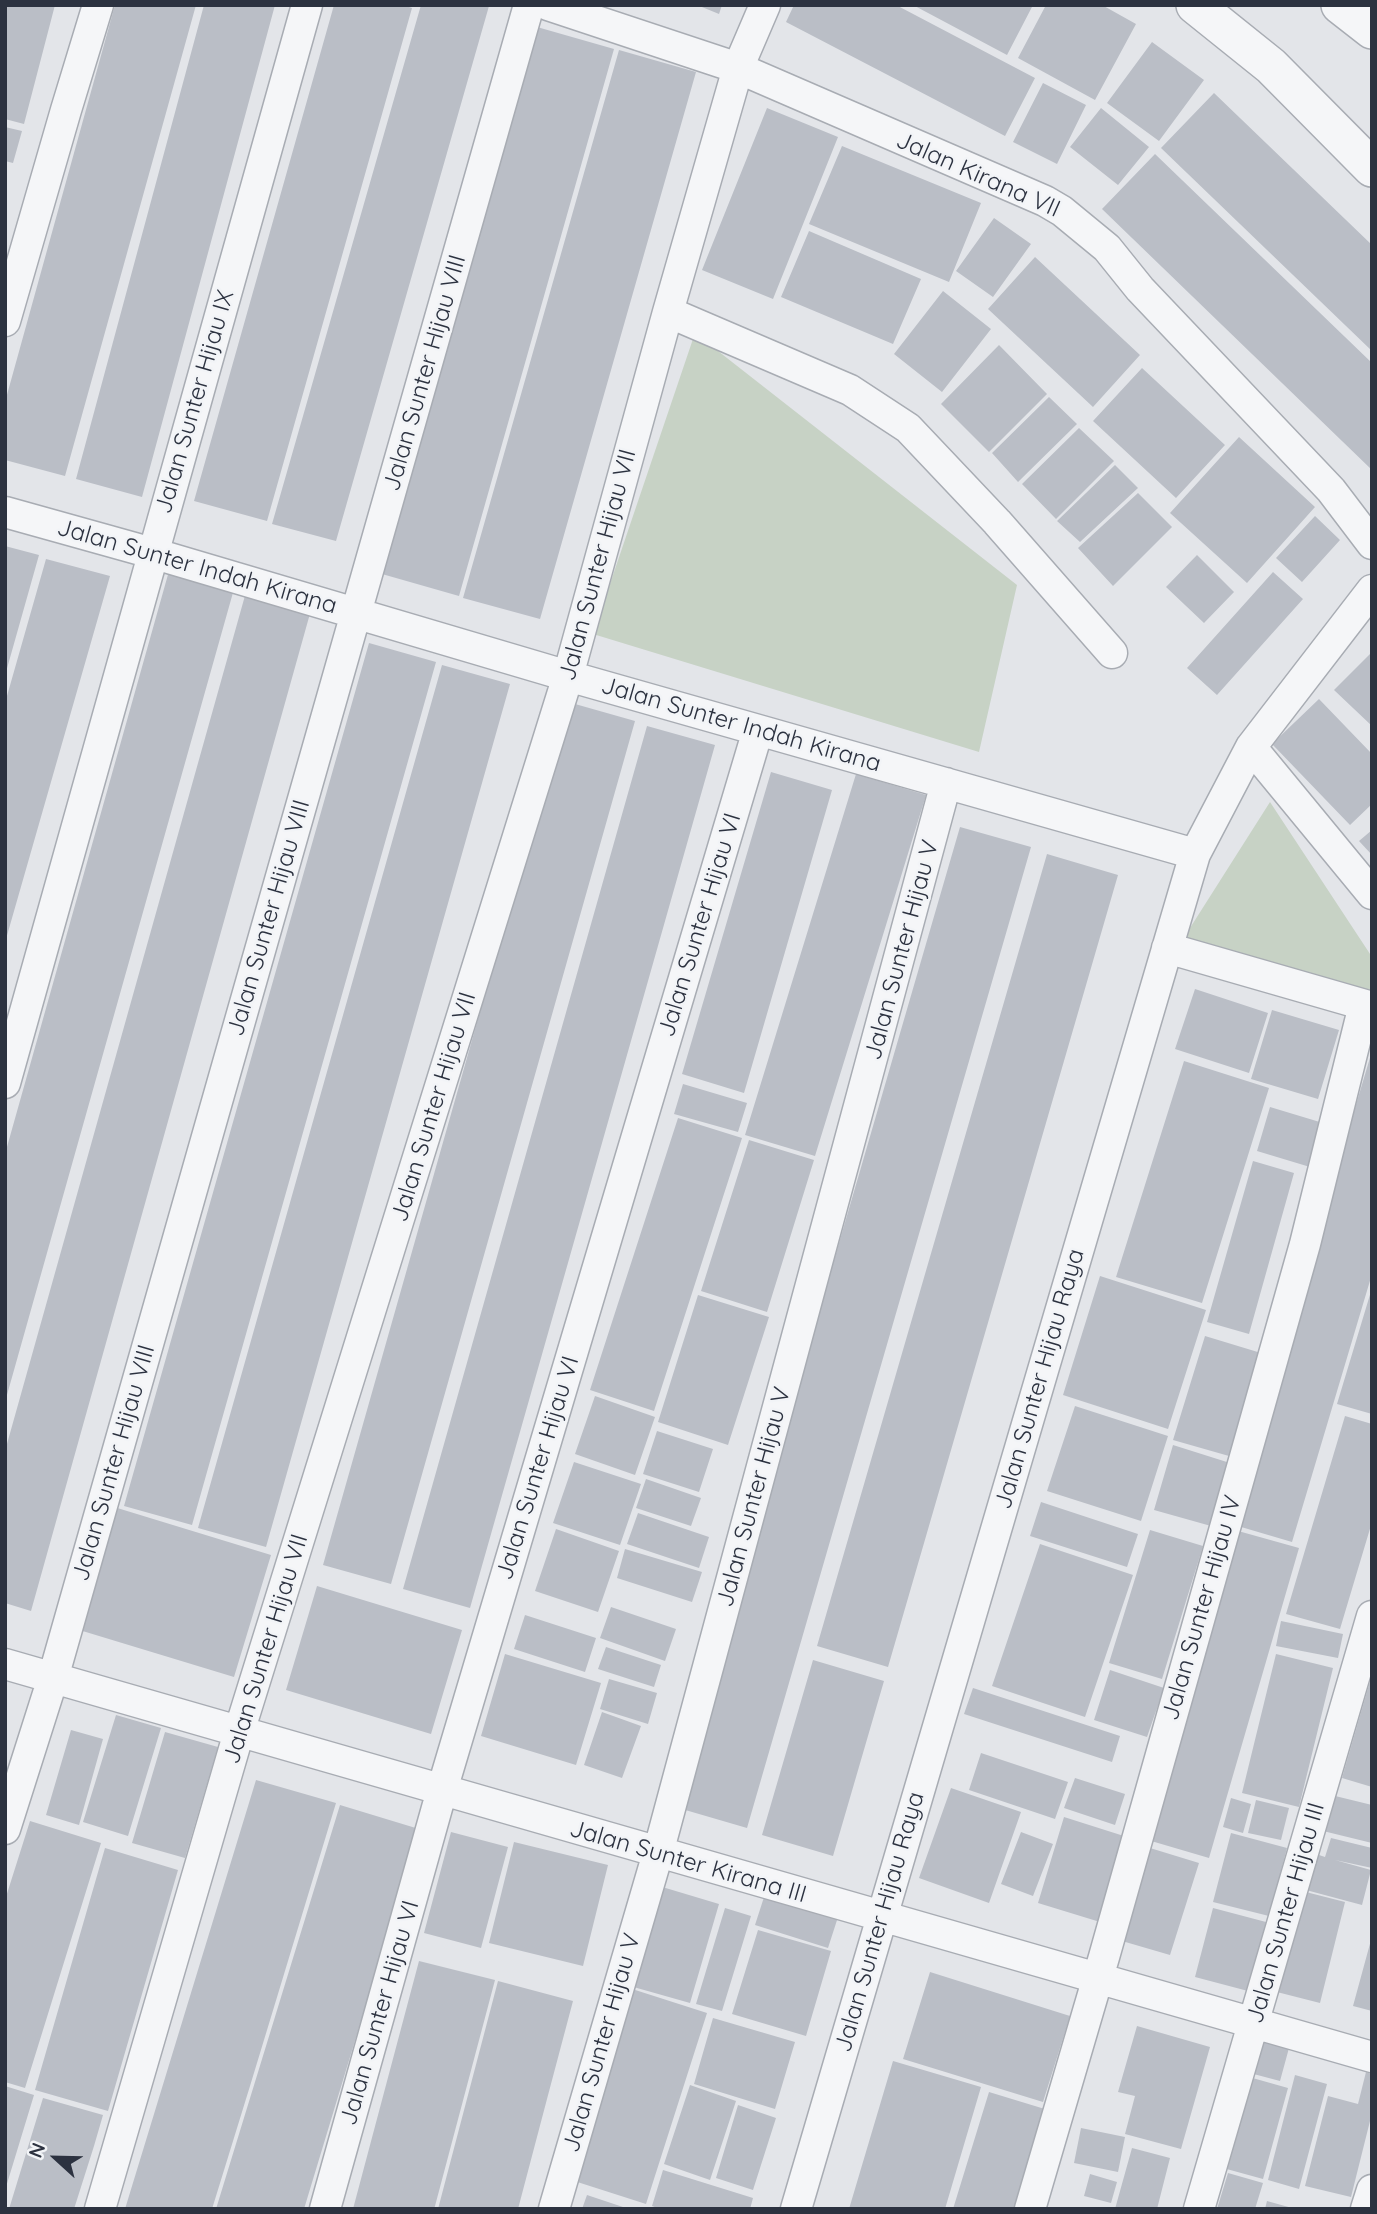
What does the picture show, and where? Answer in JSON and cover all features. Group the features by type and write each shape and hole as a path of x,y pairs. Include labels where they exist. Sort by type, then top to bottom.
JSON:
{"street":[{"path":"5,321 62,122 99,5"},
{"name":"Jalan Sunter Hijau IX","path":"5,1083 307,5"},
{"name":"Jalan Sunter Hijau VIII","path":"5,1829 53,1678 529,5"},
{"name":"Jalan Kirana VII","path":"548,5 738,68 1045,201 1083,227 1107,248 1140,289 1331,490 1372,544"},
{"name":"Jalan Sunter Hijau VII","path":"100,2209 239,1732 568,676 738,68 765,5"},
{"path":"1195,5 1271,66 1372,168"},
{"path":"1340,5 1372,30"},
{"path":"668,312 850,390 908,428 997,522 1112,653"},
{"name":"Jalan Sunter Indah Kirana","path":"5,512 356,612 568,676 1195,853"},
{"name":"Jalan Sunter Hijau Raya","path":"796,2209 1195,853 1251,747 1372,590"},
{"name":"Jalan Sunter Hijau VI","path":"326,2209 442,1790 758,730"},
{"path":"1251,747 1372,894"},
{"name":"Jalan Sunter Hijau V","path":"554,2209 658,1853 946,783"},
{"name":"Jalan Sunter Hijau IV","path":"1030,2209 1305,1244 1368,1006 1167,948"},
{"name":"Jalan Sunter Hijau III","path":"1199,2209 1372,1616"},
{"name":"Jalan Sunter Kirana III","path":"5,1664 1372,2057"},
{"path":"1366,2209 1372,2190"}],"shaded area":[{"path":"695,333 1017,585 979,752 593,634"},
{"path":"1270,802 1372,957 1372,993 1183,939"}],"building":[{"path":"5,5 55,5 24,124 5,119"},
{"path":"115,5 196,5 65,476 5,460 5,402"},
{"path":"204,5 275,5 142,497 76,479"},
{"path":"334,5 403,5 412,8 267,521 194,501"},
{"path":"421,5 489,6 336,541 272,524"},
{"path":"697,5 722,5 719,14"},
{"path":"794,5 896,5 1035,78 1005,136 786,22"},
{"path":"913,5 1033,5 1007,55"},
{"path":"1046,5 1102,5 1136,24 1095,100 1018,58"},
{"path":"537,27 614,49 459,596 382,574"},
{"path":"1152,42 1204,80 1159,141 1107,103"},
{"path":"619,50 696,72 540,619 463,598"},
{"path":"1043,83 1086,105 1057,164 1013,142"},
{"path":"1214,93 1372,245 1372,351 1161,148"},
{"path":"767,108 838,137 773,299 702,270"},
{"path":"1101,108 1149,147 1118,185 1070,147"},
{"path":"5,127 22,131 13,163 5,161"},
{"path":"842,146 981,203 949,282 809,224"},
{"path":"1155,154 1372,363 1372,470 1102,209"},
{"path":"994,218 1031,244 993,297 956,271"},
{"path":"809,231 921,279 893,344 781,297"},
{"path":"1035,257 1140,355 1093,407 988,309"},
{"path":"943,291 991,329 942,392 894,354"},
{"path":"999,345 1047,394 989,452 941,404"},
{"path":"1142,368 1225,445 1176,498 1093,421"},
{"path":"1049,397 1077,424 1018,482 992,453"},
{"path":"1079,428 1114,461 1056,519 1022,484"},
{"path":"1239,437 1315,507 1247,583 1170,513"},
{"path":"1115,465 1138,488 1080,542 1057,521"},
{"path":"1138,493 1172,527 1113,586 1078,548"},
{"path":"1315,516 1340,540 1302,582 1276,558"},
{"path":"5,546 39,555 6,672 5,672"},
{"path":"1197,555 1234,592 1204,623 1166,587"},
{"path":"46,559 110,576 6,939 5,703"},
{"path":"169,571 234,589 5,1402 5,1154"},
{"path":"1273,572 1303,599 1217,695 1187,668"},
{"path":"246,592 311,610 31,1611 5,1603 5,1451"},
{"path":"369,643 436,662 192,1525 124,1506"},
{"path":"1372,652 1372,726 1334,690"},
{"path":"442,665 510,684 266,1547 198,1528"},
{"path":"1319,699 1372,754 1372,804 1350,825 1272,744"},
{"path":"568,702 635,721 391,1584 323,1565"},
{"path":"647,726 715,745 470,1608 403,1589"},
{"path":"771,772 832,790 744,1093 682,1074"},
{"path":"856,774 926,795 815,1156 745,1135"},
{"path":"960,827 1031,847 747,1828 675,1807"},
{"path":"1372,830 1372,855 1359,841"},
{"path":"1047,854 1118,875 888,1667 817,1646"},
{"path":"1195,989 1268,1013 1249,1073 1175,1049"},
{"path":"1272,1010 1339,1030 1318,1099 1251,1079"},
{"path":"1372,1051 1372,1274 1292,1542 1231,1524"},
{"path":"1184,1061 1269,1088 1202,1303 1116,1277"},
{"path":"683,1084 747,1103 738,1132 674,1114"},
{"path":"1270,1107 1323,1123 1310,1167 1257,1151"},
{"path":"678,1118 742,1138 654,1411 590,1390"},
{"path":"749,1140 814,1160 767,1312 701,1291"},
{"path":"1253,1161 1294,1173 1249,1334 1207,1322"},
{"path":"1100,1276 1206,1310 1168,1429 1063,1395"},
{"path":"1372,1288 1372,1414 1337,1404"},
{"path":"698,1295 769,1317 728,1445 658,1422"},
{"path":"1205,1336 1261,1353 1229,1456 1173,1440"},
{"path":"595,1396 655,1417 635,1475 575,1454"},
{"path":"1075,1406 1168,1436 1141,1521 1047,1491"},
{"path":"1345,1416 1372,1424 1372,1522 1340,1629 1286,1614"},
{"path":"657,1431 713,1449 699,1492 643,1474"},
{"path":"1173,1445 1230,1463 1211,1526 1154,1510"},
{"path":"574,1462 641,1484 620,1545 553,1523"},
{"path":"646,1479 701,1498 691,1526 636,1508"},
{"path":"1041,1502 1138,1534 1127,1567 1030,1536"},
{"path":"114,1507 271,1555 234,1677 76,1629"},
{"path":"638,1513 709,1537 699,1568 627,1544"},
{"path":"556,1529 619,1551 598,1612 535,1591"},
{"path":"1231,1529 1299,1548 1209,1858 1141,1838"},
{"path":"1150,1530 1203,1546 1162,1679 1109,1663"},
{"path":"1040,1544 1133,1575 1085,1717 992,1686"},
{"path":"625,1549 702,1572 692,1602 617,1578"},
{"path":"317,1586 462,1630 431,1734 286,1690"},
{"path":"611,1607 676,1629 665,1661 600,1638"},
{"path":"525,1615 596,1638 585,1672 514,1649"},
{"path":"1281,1621 1343,1634 1338,1658 1276,1646"},
{"path":"606,1647 661,1665 654,1687 598,1669"},
{"path":"505,1654 601,1683 576,1765 481,1736"},
{"path":"1276,1654 1333,1668 1299,1807 1242,1793"},
{"path":"813,1660 884,1681 833,1856 762,1835"},
{"path":"1110,1670 1164,1688 1147,1737 1094,1720"},
{"path":"1372,1678 1372,1787 1342,1778"},
{"path":"609,1679 657,1693 648,1724 600,1709"},
{"path":"973,1688 1120,1736 1112,1762 964,1714"},
{"path":"602,1712 641,1726 622,1778 584,1765"},
{"path":"116,1715 161,1728 128,1836 83,1822"},
{"path":"71,1730 103,1739 79,1825 46,1815"},
{"path":"165,1732 218,1747 185,1858 132,1843"},
{"path":"981,1753 1068,1782 1055,1819 969,1790"},
{"path":"1075,1778 1125,1794 1115,1825 1064,1808"},
{"path":"256,1780 336,1803 250,2086 212,2209 125,2209"},
{"path":"951,1788 1021,1812 989,1903 919,1878"},
{"path":"1327,1794 1372,1805 1372,1843 1319,1830"},
{"path":"1231,1798 1251,1804 1243,1833 1223,1827"},
{"path":"1256,1800 1289,1808 1281,1840 1248,1833"},
{"path":"340,1805 419,1829 304,2209 216,2209"},
{"path":"1064,1817 1127,1837 1100,1922 1038,1903"},
{"path":"30,1821 101,1843 25,2088 5,2082 5,1900"},
{"path":"451,1832 508,1847 481,1948 424,1933"},
{"path":"1021,1832 1053,1844 1033,1896 1001,1884"},
{"path":"1231,1833 1287,1848 1269,1916 1213,1902"},
{"path":"1331,1838 1372,1848 1372,1868 1335,1860 1371,1870 1362,1905 1306,1890 1316,1854 1325,1857"},
{"path":"514,1842 608,1865 583,1966 489,1943"},
{"path":"105,1848 178,1870 108,2111 35,2090"},
{"path":"1150,1848 1199,1863 1170,1955 1122,1941"},
{"path":"659,1886 719,1904 690,2003 630,1986"},
{"path":"1298,1890 1345,1902 1320,2003 1273,1991"},
{"path":"765,1894 838,1917 828,1948 755,1925"},
{"path":"725,1908 751,1916 722,2011 696,2004"},
{"path":"1213,1908 1266,1922 1248,1991 1195,1977"},
{"path":"758,1930 831,1951 806,2036 732,2014"},
{"path":"1372,1940 1372,2011 1353,2006"},
{"path":"419,1961 495,1980 435,2206 434,2209 353,2209"},
{"path":"930,1972 1070,2016 1043,2102 903,2059"},
{"path":"498,1981 573,2001 518,2209 438,2209"},
{"path":"629,1988 707,2013 646,2204 568,2179"},
{"path":"713,2018 795,2042 775,2109 694,2084"},
{"path":"1137,2026 1210,2047 1181,2149 1125,2134 1135,2096 1118,2092"},
{"path":"1254,2039 1289,2048 1280,2081 1246,2072"},
{"path":"893,2061 981,2087 945,2209 849,2209"},
{"path":"1366,2072 1372,2074 1372,2113 1351,2197 1305,2186 1328,2096 1358,2104"},
{"path":"1295,2075 1327,2084 1299,2189 1268,2180"},
{"path":"1249,2077 1288,2088 1263,2179 1223,2168"},
{"path":"690,2085 736,2101 710,2180 664,2164"},
{"path":"5,2086 34,2095 6,2187 5,2187"},
{"path":"989,2092 1048,2110 1017,2209 953,2209"},
{"path":"43,2098 103,2115 94,2146 74,2209 9,2209"},
{"path":"738,2105 776,2118 753,2190 716,2178"},
{"path":"1081,2128 1125,2137 1118,2172 1074,2163"},
{"path":"1132,2148 1170,2158 1157,2209 1115,2209"},
{"path":"663,2170 753,2198 750,2209 660,2209 652,2206"},
{"path":"1228,2173 1263,2183 1255,2209 1217,2209"},
{"path":"1090,2174 1117,2182 1111,2203 1084,2196"},
{"path":"587,2195 626,2208 626,2209 582,2209"},
{"path":"1267,2201 1292,2208 1292,2209 1265,2209"}]}
